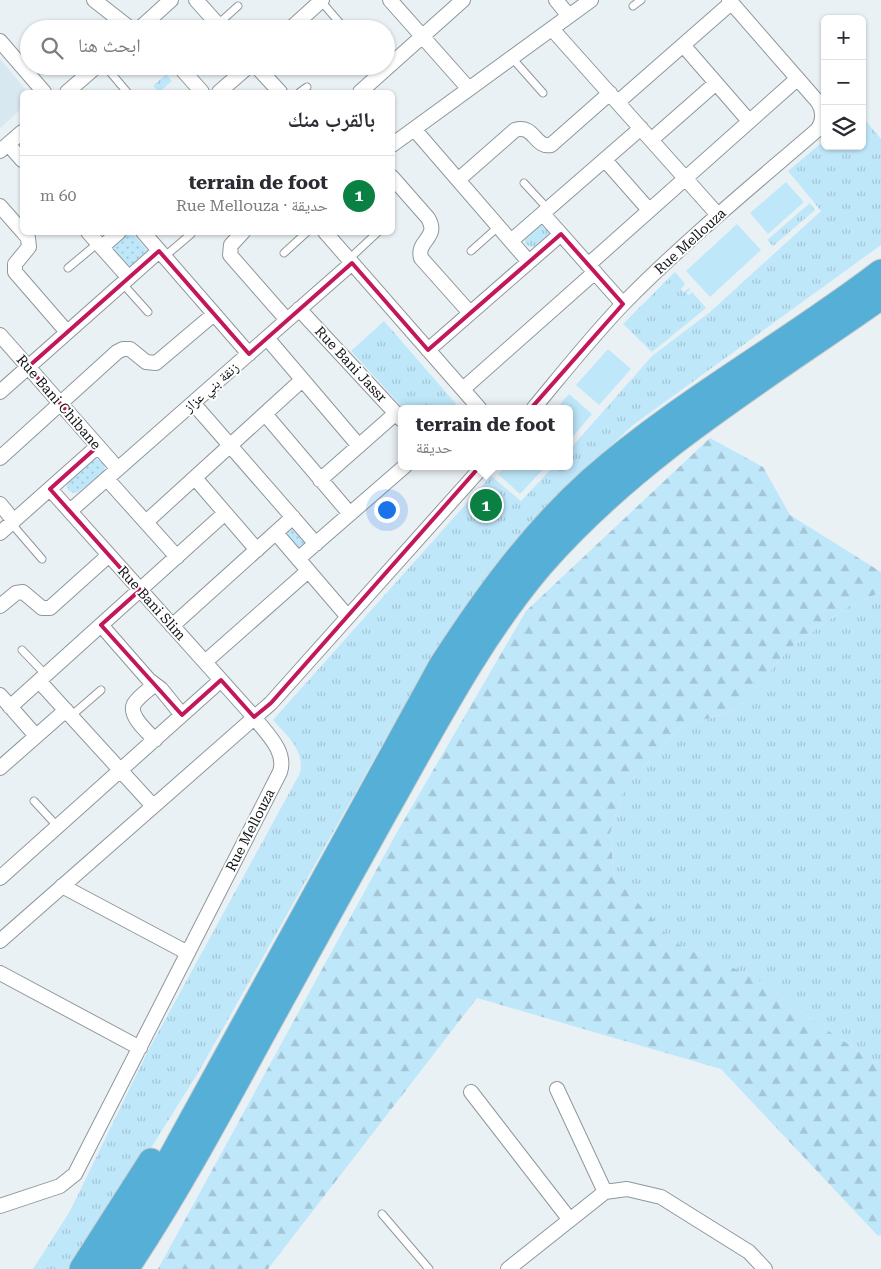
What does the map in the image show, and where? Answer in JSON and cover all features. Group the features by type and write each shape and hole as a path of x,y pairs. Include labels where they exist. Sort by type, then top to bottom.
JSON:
{"highway":[{"path":"105,1269 153,1190 441,666 470,622 522,553 590,481 635,444 881,272"},
{"path":"128,1268 213,1124 450,698 520,590 573,532 650,460 727,403 881,297"},
{"path":"82,1269 233,1026 263,990"}],"street":[{"path":"94,0 127,20"},
{"path":"149,20 171,0"},
{"path":"196,0 214,20"},
{"path":"300,20 321,0"},
{"path":"390,0 469,89"},
{"path":"395,61 463,0"},
{"path":"556,0 569,16"},
{"path":"395,143 591,0"},
{"path":"458,180 512,132 518,129 529,130 542,144 551,145 683,45 730,1"},
{"name":"Rue Mellouza","path":"536,405 624,304 718,215 817,130 820,125 823,113 821,108 730,1"},
{"path":"552,29 718,215"},
{"path":"0,41 20,64"},
{"path":"683,45 749,121"},
{"path":"29,75 42,90"},
{"path":"69,90 87,75"},
{"path":"187,75 200,90"},
{"path":"221,90 238,75"},
{"path":"264,75 278,90"},
{"path":"362,90 379,75"},
{"path":"463,389 591,268 649,210 797,79"},
{"path":"651,140 716,83"},
{"path":"511,242 641,128"},
{"path":"414,130 529,262"},
{"path":"20,134 4,148 20,159"},
{"path":"605,160 649,210"},
{"path":"395,180 432,224 432,232 420,248 421,258 470,313"},
{"path":"0,206 20,229"},
{"path":"545,212 560,234 624,304"},
{"path":"428,350 560,234"},
{"path":"26,235 28,238 29,247 16,261 15,272 67,332"},
{"path":"111,235 96,241 126,280"},
{"path":"146,235 248,354"},
{"path":"240,235 231,245 230,255 286,320"},
{"path":"328,235 463,389 474,405"},
{"path":"0,392 126,280 162,254"},
{"name":"زنقة بني عزاز","path":"70,511 267,338 350,261"},
{"name":"Rue Bani Jassr","path":"299,309 398,415"},
{"path":"0,458 120,351 130,349 146,362 156,363 214,314"},
{"name":"Rue Bani Chibane","path":"0,335 118,469"},
{"path":"267,338 358,446"},
{"path":"146,522 302,380"},
{"path":"193,403 316,544"},
{"path":"265,414 350,514"},
{"path":"320,480 358,446 398,417"},
{"path":"0,533 98,446"},
{"path":"298,559 400,470"},
{"path":"0,941 271,703 479,470"},
{"path":"195,478 257,550"},
{"path":"107,479 177,557"},
{"name":"Rue Bani Slim","path":"50,489 254,717"},
{"path":"0,504 13,522"},
{"path":"36,736 4,702 42,678 225,514"},
{"path":"172,626 293,518"},
{"path":"276,533 348,617"},
{"path":"0,606 16,593 23,592 42,608 50,608 110,555"},
{"path":"205,662 308,571"},
{"path":"101,625 154,685 161,689 182,715"},
{"path":"42,678 69,713 153,806"},
{"path":"0,878 221,680"},
{"path":"154,685 134,703 132,709 135,717 155,740"},
{"path":"0,768 36,736 69,713"},
{"name":"Rue Mellouza","path":"0,1202 55,1188 70,1179 140,1048 281,768 281,753 254,717"},
{"path":"62,886 188,953"},
{"path":"0,973 140,1048"},
{"path":"557,1089 605,1192"},
{"path":"471,1092 570,1220"},
{"path":"508,1269 605,1192 627,1189 661,1197 749,1252 765,1269"}],"lane":[{"path":"321,0 338,20"},
{"path":"633,6 641,0"},
{"path":"225,20 238,6"},
{"path":"512,58 543,94"},
{"path":"113,75 126,90"},
{"path":"303,90 307,87"},
{"path":"524,182 545,212"},
{"path":"471,251 498,227"},
{"path":"162,254 190,235"},
{"path":"284,253 304,235"},
{"path":"350,261 375,235"},
{"path":"68,268 96,241"},
{"path":"126,280 148,312"},
{"path":"13,522 42,559"},
{"path":"22,650 42,678"},
{"path":"69,713 101,690"},
{"path":"34,801 58,827"},
{"path":"382,1214 429,1269"}],"highlighted area":[{"path":"561,234 623,304 271,703 254,717 221,680 182,715 101,625 140,590 50,489 98,446 28,367 159,251 249,354 352,263 428,350"}],"shaded area":[{"path":"0,59 25,90 20,90 20,110 0,128"}],"green space":[{"path":"165,75 172,81 161,90 157,90 153,86"},
{"path":"866,121 881,139 881,245 633,425 575,480 486,577 428,663 198,1073 102,1226 72,1269 33,1269 70,1211 147,1053 300,773 300,757 294,744 273,720 491,476 521,501 550,470 573,470 573,446 652,356 710,312 821,211 788,171 821,143 821,150 866,150"},
{"path":"786,182 804,202 768,234 750,213"},
{"path":"810,203 815,210 773,246 767,240"},
{"path":"539,223 543,223 550,230 549,236 537,245 528,246 525,243 525,236"},
{"path":"737,224 761,250 710,297 686,271"},
{"path":"126,235 134,235 148,251 131,268 112,250 113,246"},
{"path":"675,272 685,284 681,289 684,292 689,288 690,290 686,293 689,295 692,292 706,308 652,352 623,324"},
{"path":"384,321 456,404 400,405 351,351"},
{"path":"608,349 631,369 599,405 576,385"},
{"path":"569,394 592,414 573,436 573,405 559,405"},
{"path":"710,438 763,467 790,515 881,572 881,592 847,607 789,649 737,710 682,726 624,788 610,833 614,876 673,942 752,976 881,1066 881,1235 878,1236 721,1069 477,998 268,1269 158,1269 396,834 526,611"},
{"path":"95,459 101,460 105,464 104,472 78,492 74,493 68,490 67,484"},
{"path":"502,470 542,470 520,494 498,474"},
{"path":"294,527 306,543 300,549 297,549 286,537 285,533"},
{"path":"881,592 881,1066 752,976 673,942 614,876 610,833 624,788 682,726 737,710 789,649 847,607"}],"place":[{"name":"terrain de foot","path":"486,505"}]}
